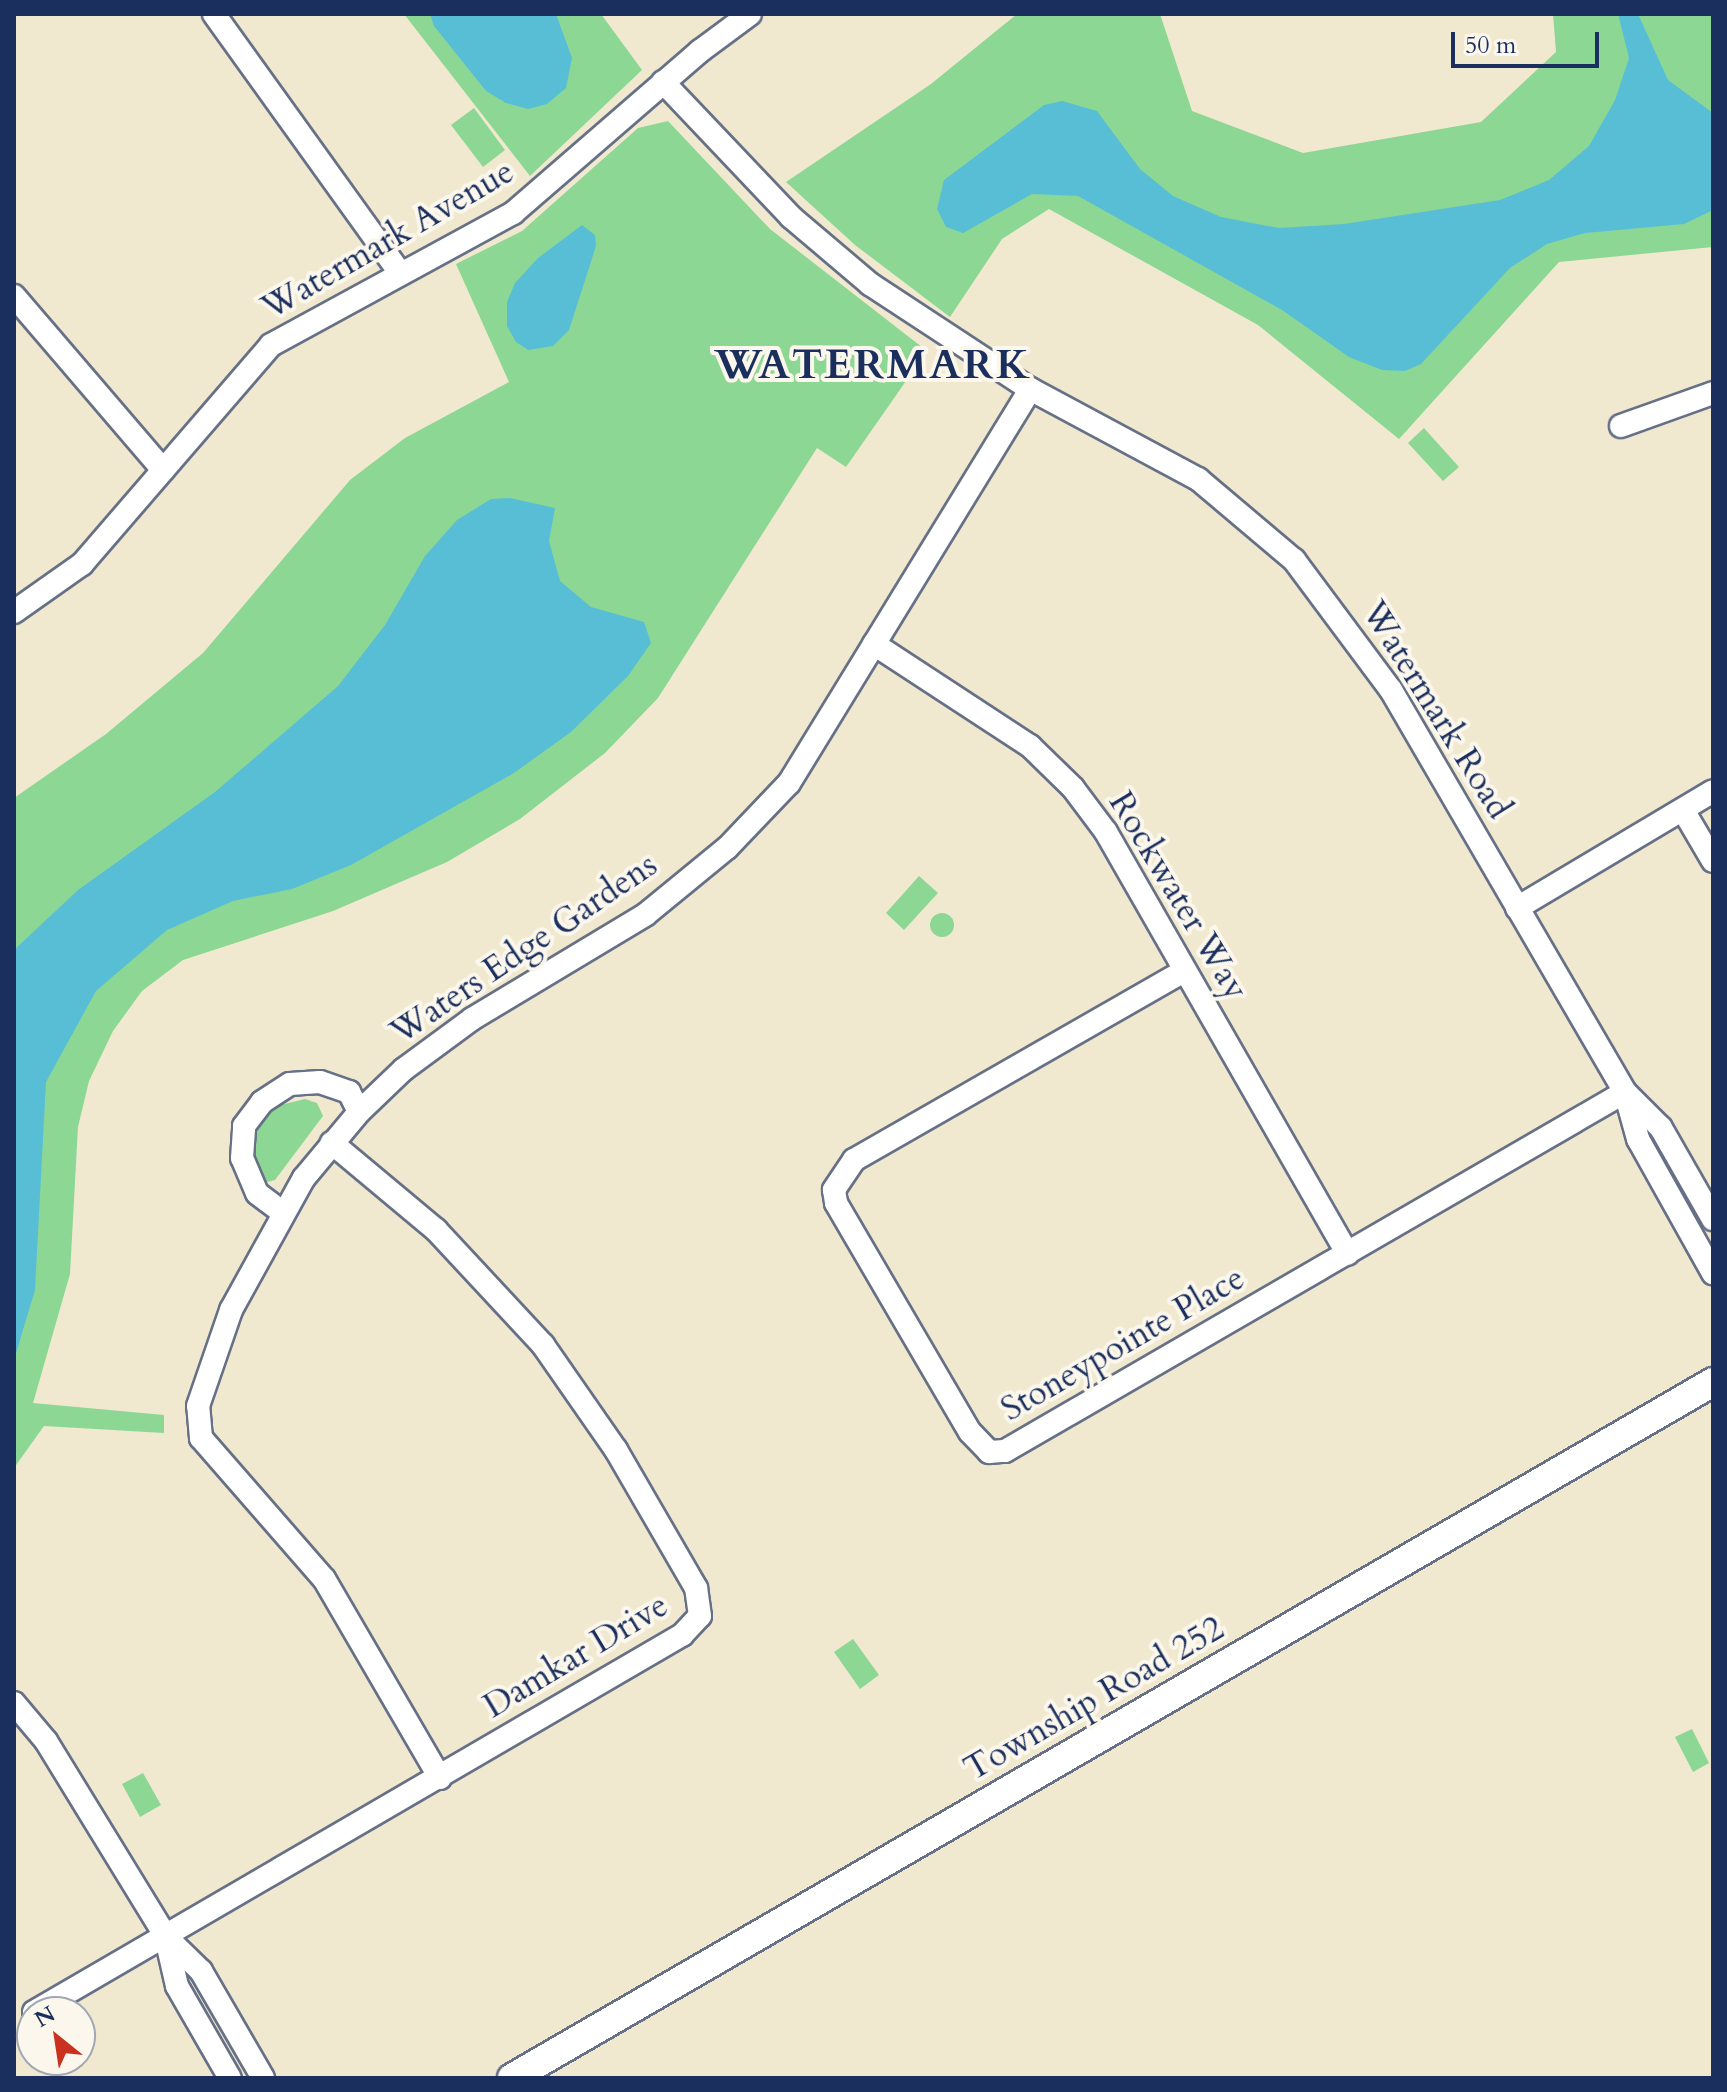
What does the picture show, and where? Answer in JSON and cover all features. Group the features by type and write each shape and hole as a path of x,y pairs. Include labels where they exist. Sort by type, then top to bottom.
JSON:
{"street":[{"path":"214,14 400,273"},
{"name":"Watermark Avenue","path":"14,612 82,564 271,345 523,205 663,82 750,14"},
{"name":"Watermark Road","path":"663,82 791,217 929,327 1030,389 1198,479 1294,560 1391,690 1625,1092 1661,1128 1713,1219"},
{"path":"14,296 163,470"},
{"name":"Waters Edge Gardens","path":"440,1778 324,1579 274,1516 201,1438 198,1406 212,1361 249,1270 282,1212 332,1143 404,1069 472,1019 645,915 727,848 789,783 1030,389"},
{"path":"1621,426 1713,393"},
{"name":"Rockwater Way","path":"874,644 1030,746 1073,788 1106,832 1348,1254"},
{"path":"1517,908 1713,791"},
{"path":"1683,810 1713,861"},
{"name":"Stoneypointe Place","path":"1184,971 854,1160 839,1179 836,1203 976,1442 989,1452 1005,1451 1625,1092"},
{"path":"282,1212 257,1193 242,1158 244,1126 262,1102 290,1084 320,1082 349,1092 359,1112"},
{"name":"Watermark Road","path":"1625,1092 1638,1139 1713,1273"},
{"name":"Damkar Drive","path":"61,1996 682,1635 700,1616 700,1602 616,1450 543,1345 436,1230 332,1143"},
{"name":"Township Road 252","path":"512,2078 1713,1382"},
{"path":"14,1703 46,1741 166,1937 201,1971 263,2078"},
{"path":"166,1937 177,1986 230,2078"}],"green space":[{"path":"404,14 601,14 642,70 530,176"},
{"path":"1017,14 1160,14 1192,111 1303,153 1481,122 1556,52 1553,14 1713,14 1713,247 1559,262 1399,439 1258,325 1049,209 1002,239 950,317 855,245 786,182 931,84"},
{"path":"474,108 505,150 483,167 451,125"},
{"path":"668,121 770,229 927,351 846,467 817,448 658,698 605,753 520,819 447,862 333,911 183,960 142,991 113,1031 89,1081 78,1127 70,1274 33,1403 164,1415 164,1433 44,1426 14,1468 14,798 106,734 203,653 350,480 405,438 509,382 456,264 522,231 638,128"},
{"path":"1424,428 1459,467 1443,481 1408,443"},
{"path":"919,876 938,893 904,930 886,913"},
{"path":"942,913 950,917 954,925 950,933 942,937 934,933 930,925 934,917"},
{"path":"305,1099 317,1103 323,1116 275,1180 263,1183 254,1172 251,1133 272,1107"},
{"path":"853,1639 879,1675 860,1689 834,1652"},
{"path":"1692,1729 1709,1763 1693,1772 1675,1737"},
{"path":"143,1773 161,1805 140,1817 122,1784"}],"water":[{"path":"430,14 556,14 572,58 566,88 547,104 528,109 506,103 486,91 434,26"},
{"path":"1618,14 1638,14 1668,80 1713,113 1713,210 1684,224 1585,233 1547,244 1510,268 1421,364 1405,371 1382,370 1349,357 1282,310 1078,196 1032,194 963,233 946,227 937,209 944,180 1044,105 1062,101 1097,111 1140,169 1173,196 1221,217 1279,228 1344,224 1500,200 1549,180 1589,146 1615,100 1629,58"},
{"path":"582,225 595,235 596,246 569,330 553,346 528,350 516,342 507,326 507,302 515,283 538,258"},
{"path":"510,498 555,508 549,541 560,581 591,607 644,622 651,643 628,676 571,732 514,773 351,865 292,889 233,901 167,930 96,991 46,1082 35,1290 14,1360 14,950 78,890 215,792 338,686 385,625 425,556 457,520 491,499"}],"district":[{"name":"WATERMARK","path":"873,365"}]}
